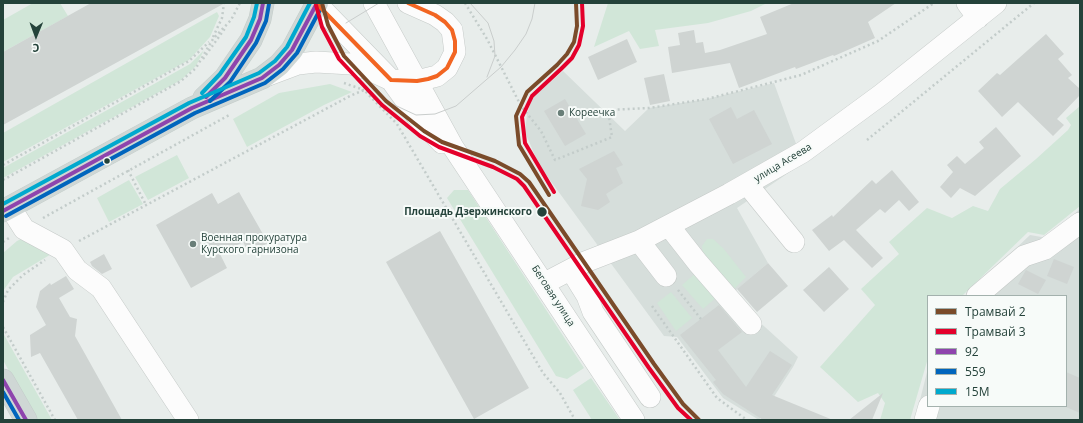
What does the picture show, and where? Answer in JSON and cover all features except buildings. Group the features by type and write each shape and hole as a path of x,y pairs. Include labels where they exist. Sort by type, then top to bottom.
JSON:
{"main road":[{"path":"192,108 210,93 237,62 251,40 260,19 263,3"},
{"path":"7,209 192,108 262,78 279,65 292,50 316,3"},
{"path":"3,380 26,420"}],"street":[{"path":"316,3 391,80 416,115 470,173"},
{"path":"374,3 453,147 470,173"},
{"path":"262,78 298,64 333,62 367,69 391,80 417,81 437,76 447,68 455,52 455,41 452,30 445,22 435,15 408,3"},
{"name":"улица Асеева","path":"545,283 571,270 639,242 803,152 882,94 972,10 996,3"},
{"name":"Беговая улица","path":"470,173 545,283 634,420"},
{"path":"747,184 794,242"},
{"path":"7,209 24,229 63,250 77,270 101,288 188,420"},
{"path":"978,295 1024,256 1045,249 1080,223"},
{"path":"669,226 751,324"},
{"path":"639,242 666,276"},
{"path":"571,270 587,296 593,312 650,397"},
{"path":"925,420 929,407"}],"path":[{"path":"196,68 213,39 222,18 224,3"},
{"path":"3,180 181,81 196,68 231,20 240,3"},
{"path":"465,3 481,28 521,106 541,131 555,160 612,137 608,110 649,108 707,99 801,75 878,41 934,3"},
{"path":"867,140 1034,3"},
{"path":"3,165 189,61 231,20"},
{"path":"338,82 364,90 398,124 543,373 560,393 575,420"},
{"path":"3,302 8,290 23,275 63,250 350,96 364,90"},
{"path":"3,242 68,202 233,113"},
{"path":"127,170 146,205"},
{"path":"666,276 701,319"},
{"path":"652,306 717,398 747,420"},
{"path":"3,327 55,420"}],"shaded area":[{"path":"563,71 625,131 649,108 707,99 774,83 803,163 737,208 768,263 735,291 754,317 798,357 759,420 723,398 677,337 664,336 539,165 525,132 527,114 532,98"},
{"path":"1080,209 1080,420 915,420 927,372 927,407 1067,407 1067,295 967,295 1030,235 1047,238"}],"green space":[{"path":"33,3 60,3 68,16 3,52 3,20"},
{"path":"608,3 767,3 751,11 708,23 655,30 659,46 640,49 629,31 594,47"},
{"path":"217,12 219,16 210,37 189,60 3,162 3,133"},
{"path":"204,50 196,66 181,80 3,178 3,168 190,64"},
{"path":"330,84 352,92 324,105 247,147 233,119 279,93"},
{"path":"1080,106 1080,206 1044,235 1028,232 963,295 927,295 927,361 910,420 880,420 885,403 878,393 858,402 820,367 875,305 861,289 899,254 889,242 927,208 952,218 973,206 988,211 1000,189 1068,130 1071,125 1066,118"},
{"path":"177,155 189,178 148,200 135,177"},
{"path":"129,180 143,204 109,222 97,198"},
{"path":"454,190 468,190 584,368 567,379 556,376 447,198"},
{"path":"25,237 53,253 13,277 3,291 3,253 17,241"},
{"path":"707,239 713,239 723,248 746,277 731,292 703,255 702,246"},
{"path":"697,272 718,296 703,309 682,285"},
{"path":"671,292 692,318 676,331 657,303"},
{"path":"3,333 52,420 36,420 3,360"},
{"path":"591,378 620,420 592,420 573,390"}],"tram line":[{"name":"2","path":"322,3 328,25 344,56 386,101 424,131 442,142 495,161 520,174 529,182 654,364 683,404 699,420"},
{"path":"346,23 379,3"},
{"path":"470,3 488,23 494,41 495,56 487,77"},
{"path":"386,101 416,115 435,114 456,106 501,67 515,50 526,34 532,19 535,3"},
{"name":"2","path":"549,195 519,145 516,116 527,92 557,65 567,54 574,42 577,26 576,3"},
{"name":"3","path":"554,192 525,143 522,117 532,96 572,58 579,45 583,26 582,3"},
{"name":"3","path":"316,5 322,27 339,59 382,105 420,136 439,147 493,167 517,179 524,186 649,368 678,408 691,420"}],"transit line":[{"name":"15М","path":"202,93 220,74 246,37 254,17 257,3"},
{"name":"92","path":"206,97 225,78 251,40 260,19 263,3"},
{"name":"15М","path":"3,204 189,103 259,73 275,61 287,47 310,3"},
{"path":"316,3 391,80 417,81 428,79 437,76 447,68 455,52 455,41 452,30 445,22 435,15 408,3"},
{"name":"92","path":"3,211 192,108 262,78 279,65 292,50 317,3"},
{"name":"559","path":"210,101 230,82 256,43 266,21 269,4"},
{"name":"559","path":"6,216 195,113 265,83 283,69 297,53 322,6"},
{"name":"92","path":"3,380 26,420"},
{"name":"559","path":"3,392 19,420"}],"place":[{"name":"Кореечка","path":"561,113"},
{"name":"Площадь Дзержинского","path":"542,212"},
{"name":"Военная прокуратура Курского гарнизона","path":"193,244"}]}
